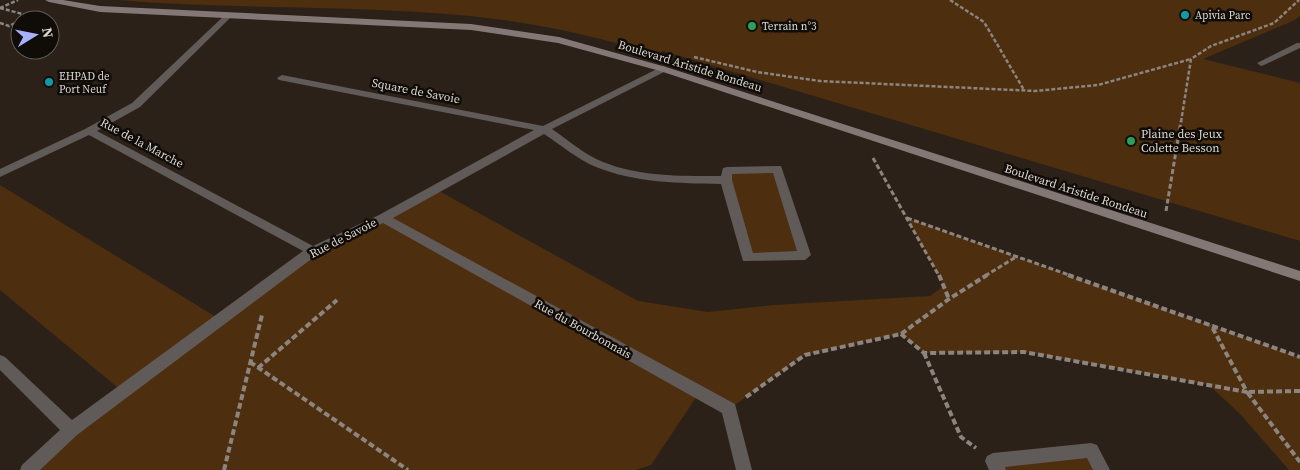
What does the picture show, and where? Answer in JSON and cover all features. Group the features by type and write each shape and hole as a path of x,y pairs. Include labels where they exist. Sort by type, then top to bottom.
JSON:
{"street":[{"name":"Boulevard Aristide Rondeau","path":"49,0 100,9 471,27 559,40 663,69 1300,276"},
{"name":"Rue de la Marche","path":"89,130 136,104 227,16"},
{"name":"Rue de Savoie","path":"28,470 72,430 314,252 383,218 544,129 663,69"},
{"name":"Square de Savoie","path":"282,78 544,129"},
{"path":"544,129 598,164 630,174 664,179 726,180"},
{"name":"Rue de la Marche","path":"89,130 314,252"},
{"path":"0,173 89,130"},
{"path":"777,169 805,255 748,258 726,180 727,171 777,169"},
{"name":"Rue du Bourbonnais","path":"383,218 729,409"},
{"path":"0,361 72,430"},
{"path":"729,409 744,470"},
{"path":"996,465 1091,450 1102,470"}],"lane":[{"path":"1261,63 1300,45"}],"path":[{"path":"0,8 18,0"},
{"path":"950,0 984,22 1024,90"},
{"path":"691,56 728,68 787,78 876,86 1024,90 1084,88 1142,74 1191,59 1211,46 1274,23 1299,0"},
{"path":"1163,233 1191,59"},
{"path":"860,133 949,299"},
{"path":"907,218 1300,356"},
{"path":"729,409 805,355 901,334 949,299 1016,256"},
{"path":"224,470 270,284"},
{"path":"258,368 337,300"},
{"path":"1211,325 1247,392 1300,462"},
{"path":"901,334 924,353 961,437 996,465"},
{"path":"924,353 1024,352 1247,392 1300,391"},
{"path":"250,362 408,470"}],"shaded area":[{"name":"Plaine des Jeux Colette Besson","path":"117,0 1300,0 1300,16 1295,20 1203,59 1300,83 1300,241 663,51 658,54 562,30 503,20 407,11"},
{"path":"777,169 805,255 748,258 727,171"},
{"path":"0,185 221,320 313,251 439,191 638,301 708,312 774,305 930,296 944,286 907,218 1300,357 1300,470 1289,470 1240,414 1209,385 1024,352 924,353 901,334 805,355 729,409 699,393 651,465 636,470 28,470 123,392 0,290"},
{"path":"1091,450 1102,470 998,470 993,461"}],"place":[{"name":"Apivia Parc","path":"1185,15"},
{"name":"Terrain n°3","path":"752,26"},
{"name":"EHPAD de Port Neuf","path":"49,82"},
{"name":"Plaine des Jeux Colette Besson","path":"1131,141"}]}
